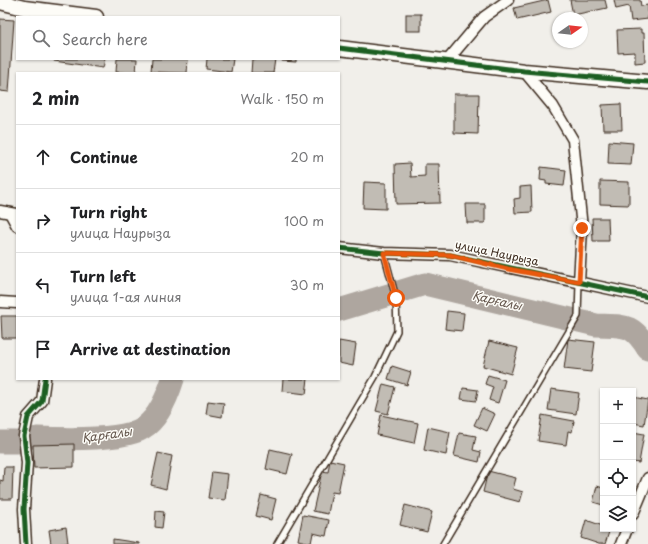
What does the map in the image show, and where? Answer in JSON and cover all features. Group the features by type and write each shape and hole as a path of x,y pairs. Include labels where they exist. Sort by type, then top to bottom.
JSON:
{"street":[{"path":"447,61 484,17 508,0"},
{"path":"0,2 24,8 88,16"},
{"path":"340,48 524,71 648,82"},
{"path":"524,71 553,106 573,140 582,228 579,282"},
{"path":"9,212 16,224"},
{"name":"улица Наурыза","path":"340,248 384,253 450,255 508,269 648,297"},
{"path":"0,302 16,303"},
{"path":"26,544 24,509 27,463 24,436 28,417 42,401 44,380"},
{"path":"636,507 648,478"},
{"path":"621,544 626,532"}],"lane":[{"path":"277,544 375,377 398,331 396,298 384,253"},
{"path":"443,544 578,316 579,282"}],"building":[{"path":"548,0 551,12 517,20 514,8"},
{"path":"570,0 605,0 607,8 588,12 572,12"},
{"path":"614,0 640,0 641,6 648,5 648,19 631,21 629,6 616,9"},
{"path":"406,14 421,14 421,31 406,31"},
{"path":"0,19 14,20 9,92 0,91"},
{"path":"641,29 641,33 644,33 645,62 635,63 635,52 618,53 617,30"},
{"path":"54,60 105,60 103,68"},
{"path":"117,60 137,60 136,72 116,72"},
{"path":"152,60 188,60 187,72 151,72"},
{"path":"207,60 233,60 231,72 206,69"},
{"path":"252,60 275,60 273,72 251,72"},
{"path":"296,60 296,62 282,61"},
{"path":"454,94 479,94 478,134 454,133"},
{"path":"621,104 622,130 603,130 602,105"},
{"path":"609,141 633,143 631,165 608,164"},
{"path":"410,163 411,177 425,176 425,164 439,164 440,203 396,204 395,164"},
{"path":"541,167 566,170 564,186 546,184 546,181 540,180"},
{"path":"600,181 629,182 629,205 600,204"},
{"path":"364,182 386,183 386,209 363,208"},
{"path":"531,186 532,212 515,213 514,199 520,198 520,187"},
{"path":"466,204 485,204 485,223 467,223"},
{"path":"592,218 608,218 609,241 593,241"},
{"path":"447,311 464,313 462,331 445,329"},
{"path":"1,316 16,316 16,338 2,338"},
{"path":"568,339 595,342 591,372 564,369"},
{"path":"340,341 356,344 353,366 340,363"},
{"path":"489,341 518,348 511,374 483,366"},
{"path":"392,366 411,372 407,385 388,379"},
{"path":"488,375 505,380 498,403 489,400 493,387 485,384"},
{"path":"283,380 308,380 306,394 282,391"},
{"path":"383,384 395,387 388,414 376,411"},
{"path":"463,388 478,390 476,401 461,399"},
{"path":"551,389 579,393 576,414 548,410"},
{"path":"636,398 648,400 644,425 636,424"},
{"path":"208,401 224,403 222,417 206,414"},
{"path":"482,408 495,414 487,431 474,425"},
{"path":"381,415 418,423 414,443 377,435"},
{"path":"542,415 574,421 572,432 568,431 566,445 538,441"},
{"path":"428,427 450,432 446,455 424,450"},
{"path":"459,433 476,436 473,450 481,452 479,462 454,456"},
{"path":"636,433 644,434 639,463 636,462"},
{"path":"74,444 74,467 34,468 33,445"},
{"path":"270,449 292,454 287,474 266,469"},
{"path":"158,453 172,456 166,489 151,485"},
{"path":"330,460 344,463 338,493 332,492 328,514 313,511 322,471 328,472"},
{"path":"4,467 13,467 12,499 0,499 0,480 3,481"},
{"path":"488,471 516,478 513,489 523,492 520,502 483,492"},
{"path":"212,472 228,474 225,500 208,498"},
{"path":"597,486 600,487 600,504 593,502"},
{"path":"261,495 276,499 271,520 256,516"},
{"path":"405,505 432,512 427,532 400,525"},
{"path":"156,511 164,512 162,528 155,527"},
{"path":"303,515 329,520 326,536 313,533 311,543 298,540"},
{"path":"586,520 600,525 600,532 609,532 605,544 599,544 581,538"},
{"path":"66,527 68,543 51,544 49,530"},
{"path":"113,539 139,543 139,544 113,544"}],"waterway":[{"name":"Қарғалы","path":"340,310 425,284 596,325 621,326 632,330 637,334 648,349"},
{"name":"Қарғалы","path":"37,438 92,438 134,432 143,428 158,413 173,380"},
{"name":"Қарғалы","path":"0,442 16,442"}],"cycle path":[{"path":"340,48 524,71 648,82"},
{"path":"340,248 384,253 450,255 648,297"},
{"path":"26,544 24,509 27,463 24,436 28,417 42,401 45,380"}],"route":[{"path":"396,298 384,253 450,255 508,269 579,282 582,228"}]}
